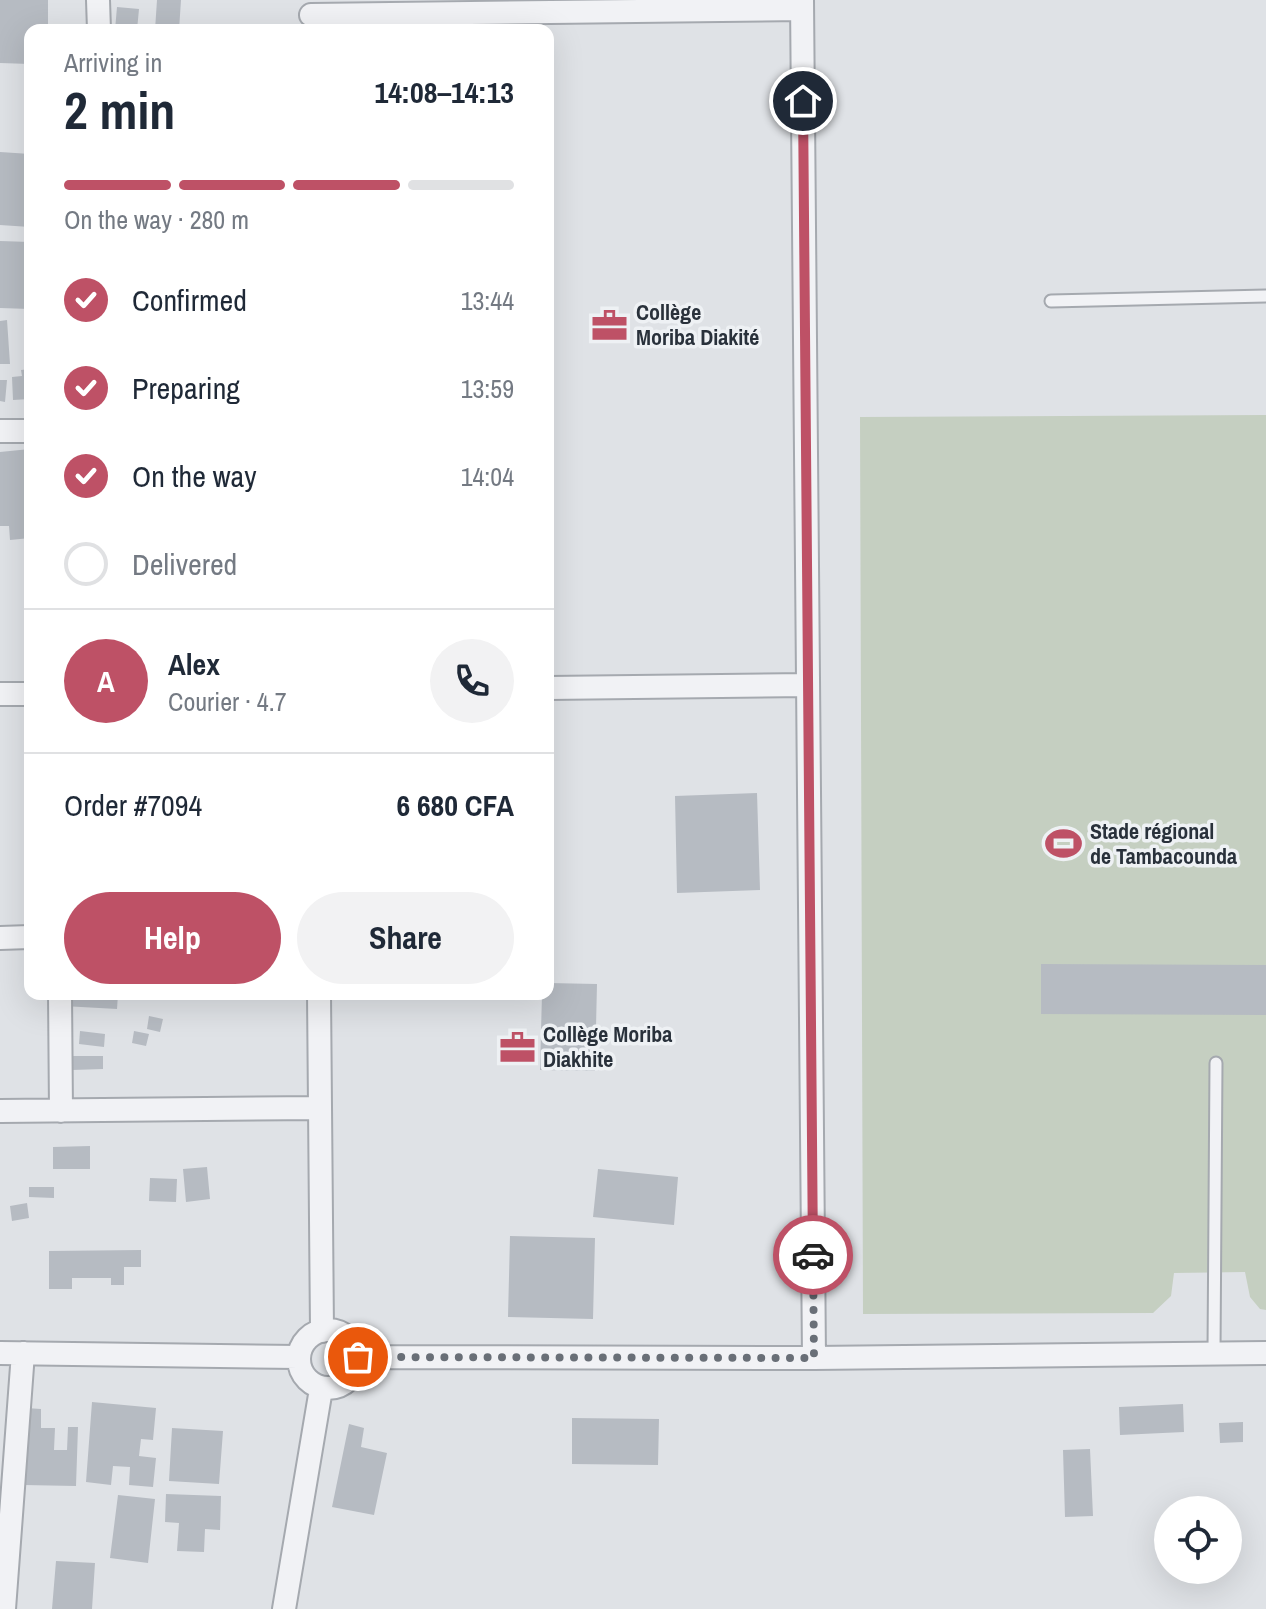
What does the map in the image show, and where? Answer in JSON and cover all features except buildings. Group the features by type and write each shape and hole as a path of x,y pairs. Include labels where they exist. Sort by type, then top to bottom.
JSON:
{"street":[{"path":"98,0 99,24"},
{"path":"311,15 802,5 814,1358"},
{"path":"0,431 24,431"},
{"path":"554,688 808,685"},
{"path":"0,694 24,694"},
{"path":"0,938 24,937"},
{"path":"60,1000 61,1111"},
{"path":"319,1000 322,1331"},
{"path":"0,1111 320,1108"},
{"path":"332,1329 345,1334 354,1345 358,1357 354,1375 340,1387 321,1389 309,1382 300,1371 298,1357 301,1346 308,1337 322,1331 332,1329"},
{"path":"0,1353 298,1357"},
{"path":"4,1609 23,1353"},
{"path":"358,1357 814,1358 1266,1353"},
{"path":"284,1609 321,1389"}],"lane":[{"path":"1051,301 1266,296"},
{"path":"1214,1352 1216,1063"}],"green space":[{"name":"Stade régional de Tambacounda","path":"1266,415 1266,1310 1260,1309 1250,1297 1245,1272 1174,1273 1171,1296 1153,1313 863,1314 860,417"}],"way so far":[{"path":"358,1357 814,1358 813,1255"}],"place":[{"name":"Collège Moriba Diakité","path":"610,325"},
{"name":"Stade régional de Tambacounda","path":"1064,844"},
{"name":"Collège Moriba Diakhite","path":"517,1047"}],"route":[{"path":"803,101 813,1255"}]}
